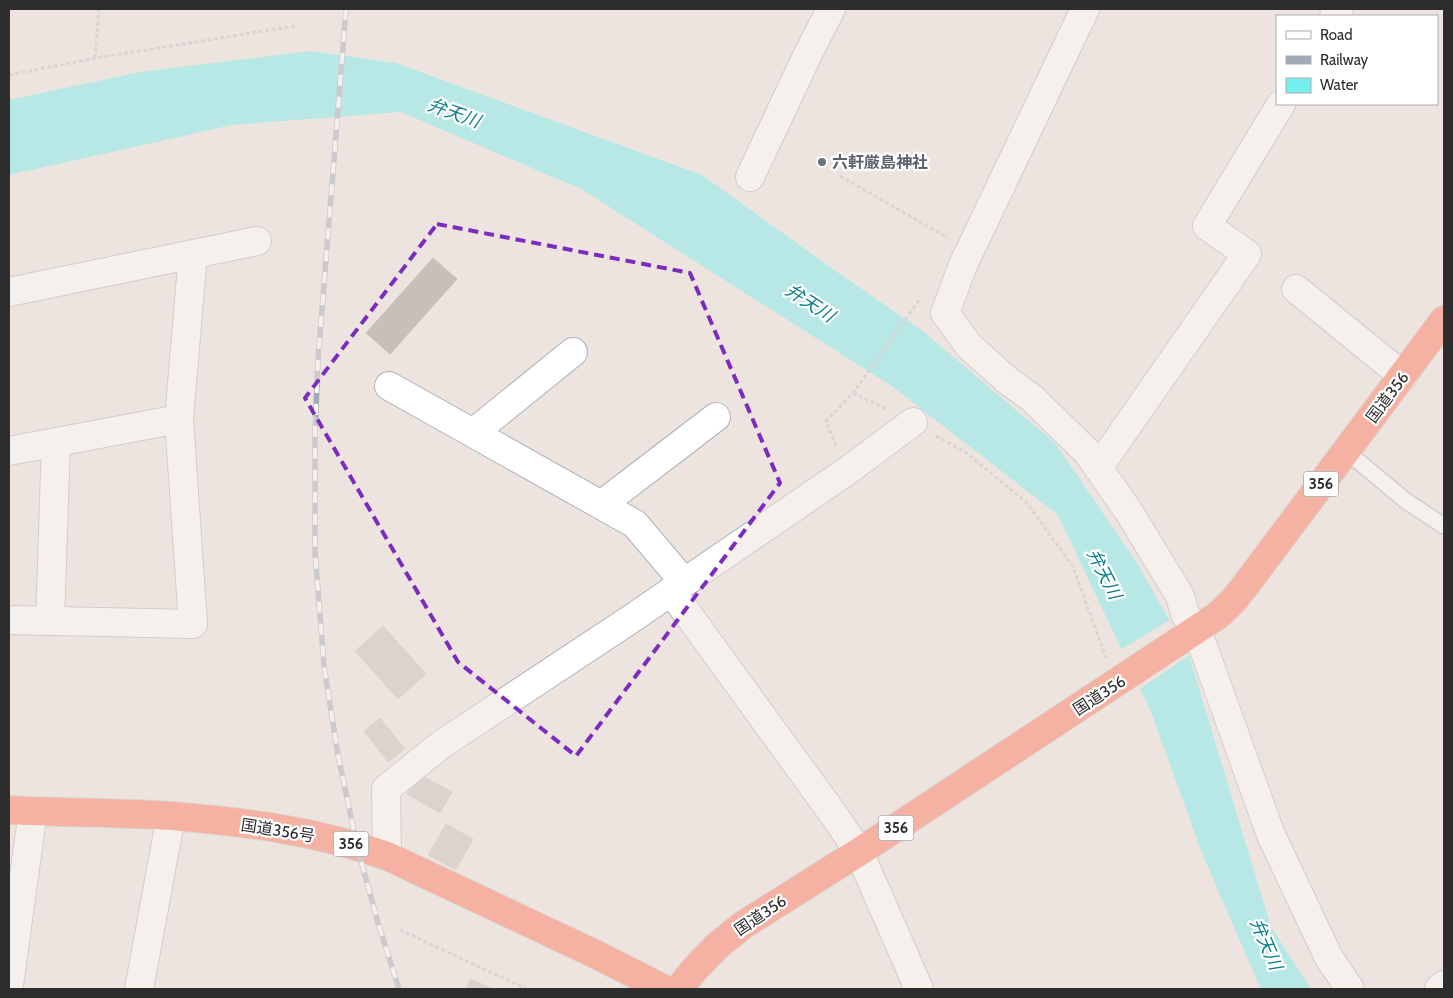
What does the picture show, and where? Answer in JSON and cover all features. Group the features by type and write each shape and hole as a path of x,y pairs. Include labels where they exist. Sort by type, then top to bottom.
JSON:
{"highway":[{"name":"国道356","path":"679,989 717,946 743,925 859,852 1218,616 1232,602 1444,320"},
{"name":"国道356号","path":"21,811 171,816 302,832 357,846 387,856 595,954 664,989"}],"street":[{"path":"750,177 831,9"},
{"path":"1084,9 963,265 944,313 969,346 1007,380 1032,398 1088,453 1129,512 1180,596 1192,634 1271,834 1329,958 1350,989"},
{"path":"1098,468 1246,254 1207,226 1280,105"},
{"path":"9,292 257,241"},
{"path":"9,620 193,624 179,418 193,254"},
{"path":"1296,289 1403,376"},
{"path":"473,433 573,352"},
{"path":"389,386 634,524 859,852 919,989"},
{"path":"601,505 716,417"},
{"path":"9,451 179,418"},
{"path":"387,856 386,789 442,744 628,621 847,472 913,422"},
{"path":"50,621 56,442"},
{"path":"9,985 21,811"},
{"path":"139,989 171,816"},
{"path":"1439,989 1444,985"}],"lane":[{"path":"1346,451 1406,501 1444,526"}],"path":[{"path":"95,58 99,9"},
{"path":"9,75 95,58 295,26"},
{"path":"840,176 970,250"},
{"path":"847,472 826,421 860,384 915,306"},
{"path":"853,393 913,422 964,452 1027,502 1073,567 1108,664 1120,681"},
{"path":"400,930 527,989"}],"highlighted area":[{"path":"437,224 690,273 780,483 576,756 458,662 305,398"}],"water":[{"name":"弁天川","path":"311,51 396,63 702,175 924,332 1055,443 1137,563 1189,655 1271,927 1311,989 1261,989 1203,856 1151,712 1058,515 893,387 581,189 401,112 232,125 9,175 9,100 140,72"}],"pier":[{"path":"1171,619 1191,654 1138,690 1119,651"}],"building":[{"path":"433,258 457,279 390,354 366,333"},
{"path":"383,626 426,674 398,699 355,651"},
{"path":"380,718 405,749 388,762 364,731"},
{"path":"418,774 452,792 440,813 407,794"},
{"path":"446,824 473,839 456,870 428,855"},
{"path":"471,979 493,989 466,989"}],"railway":[{"path":"346,9 318,360 315,433 315,552 324,666 338,755 357,846 378,923 399,989"}],"place":[{"name":"六軒厳島神社","path":"822,162"}]}
